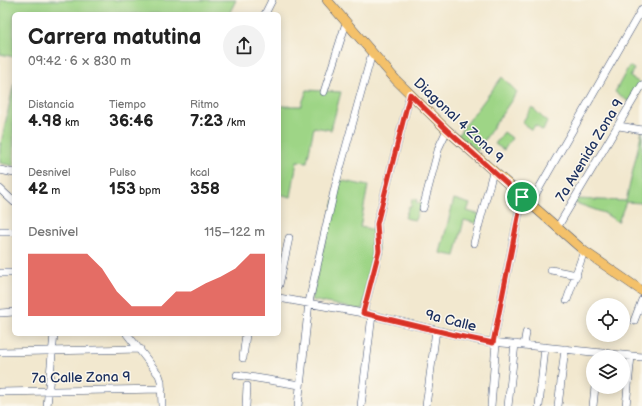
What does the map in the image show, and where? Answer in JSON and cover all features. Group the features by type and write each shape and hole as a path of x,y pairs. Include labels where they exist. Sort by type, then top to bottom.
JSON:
{"main road":[{"name":"Diagonal 4 Zona 9","path":"327,0 372,53 410,94 447,130 584,251 642,291"}],"street":[{"path":"266,12 272,0"},
{"path":"530,204 642,9"},
{"path":"324,92 346,23"},
{"path":"298,406 309,302 336,187 372,53"},
{"name":"7a Avenida Zona 9","path":"558,228 642,85"},
{"path":"363,313 379,251 377,224 410,94"},
{"path":"619,126 642,130"},
{"path":"423,208 439,147 447,130"},
{"path":"0,170 12,173"},
{"path":"474,243 493,172"},
{"path":"0,189 12,200"},
{"path":"491,406 495,343 522,197"},
{"path":"0,232 12,232"},
{"path":"281,276 289,238"},
{"path":"567,300 584,251"},
{"path":"552,270 576,275"},
{"path":"0,273 12,273"},
{"name":"9a Calle","path":"281,298 309,302 363,313 495,343 565,349 586,353"},
{"path":"634,321 642,300"},
{"path":"0,313 12,312"},
{"path":"361,406 372,315"},
{"path":"426,406 436,330"},
{"path":"524,345 526,333"},
{"path":"47,406 47,391 54,336"},
{"path":"129,336 160,375 162,406"},
{"path":"243,358 246,336"},
{"path":"508,406 515,344"},
{"path":"539,406 545,347"},
{"path":"0,352 140,349"},
{"path":"558,406 565,349"},
{"path":"626,406 631,356"},
{"name":"9a Calle","path":"631,356 642,357"},
{"path":"237,375 300,385"},
{"path":"246,406 247,386"},
{"name":"7a Calle Zona 9","path":"0,392 162,389"},
{"path":"593,406 594,394"}],"green space":[{"path":"0,0 236,0 230,12 12,12 12,57 0,54"},
{"path":"629,66 634,69 630,77 642,84 632,104 615,92"},
{"path":"502,77 517,92 477,151 458,135"},
{"path":"307,90 341,92 331,130 314,127 307,162 297,161 291,197 281,194 281,106 301,106"},
{"path":"12,92 12,166 0,163 0,148"},
{"path":"532,107 547,122 543,131 535,125 532,130 522,123"},
{"path":"642,130 642,203 626,202 618,222 604,213 573,202 575,199 626,201"},
{"path":"504,132 512,138 504,150 495,144"},
{"path":"339,180 368,186 360,227 375,230 378,249 362,310 311,300"},
{"path":"412,199 417,200 416,203 424,204 423,208 418,211 415,220 405,218 409,206 411,207"},
{"path":"454,199 470,204 467,211 481,215 479,224 464,220 455,256 440,253"}],"route":[{"path":"410,94 447,130 522,197 493,343 363,313 379,251 376,231 377,224 410,94"}]}
